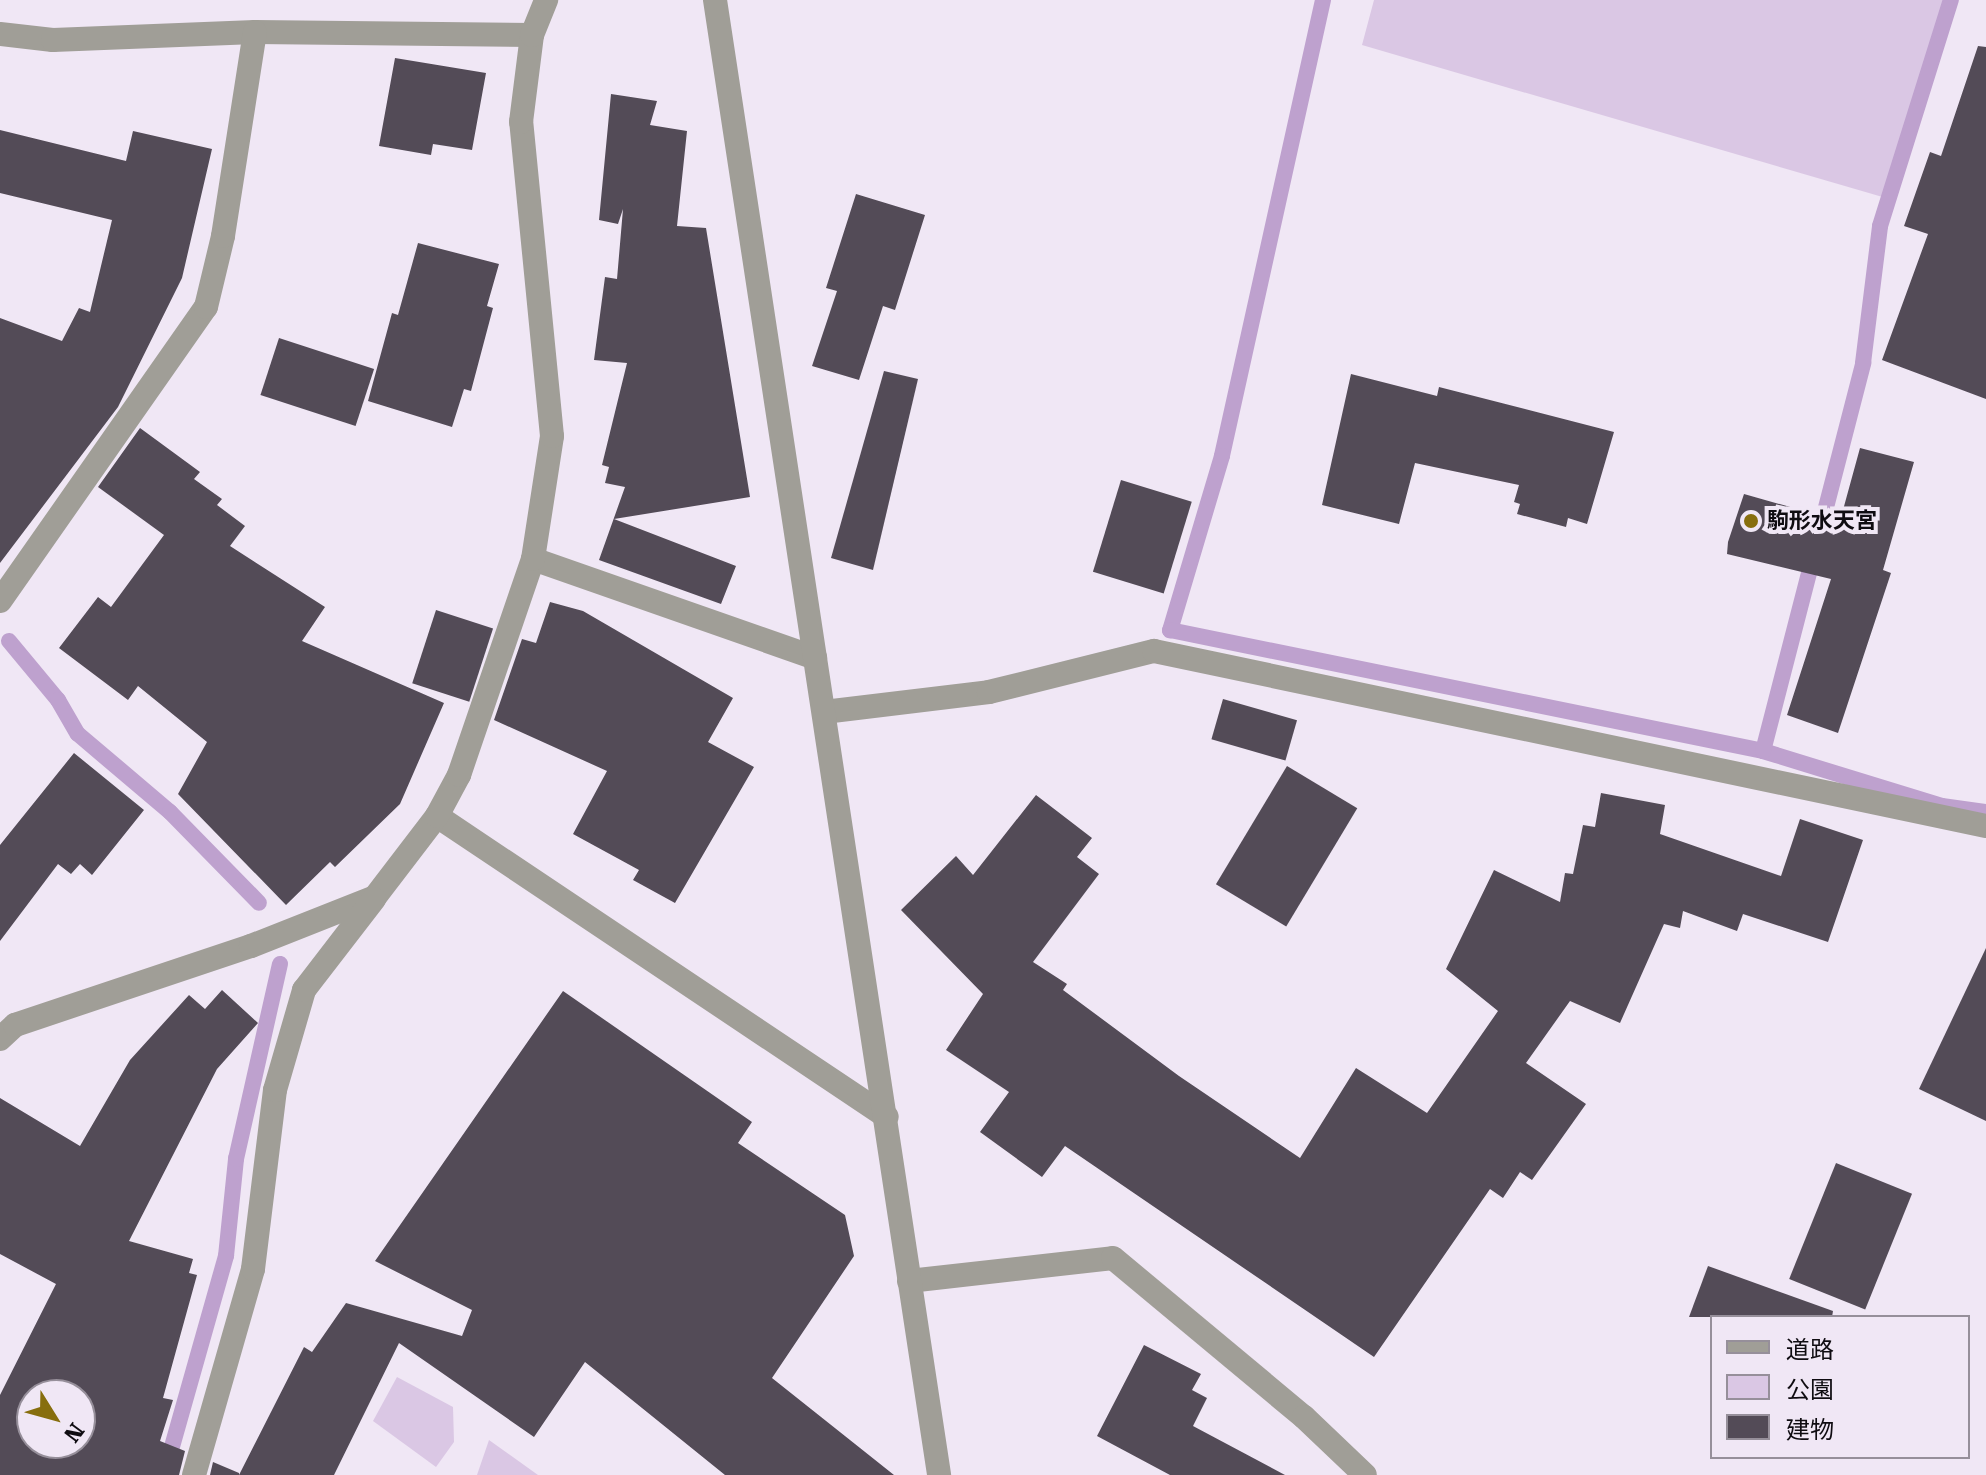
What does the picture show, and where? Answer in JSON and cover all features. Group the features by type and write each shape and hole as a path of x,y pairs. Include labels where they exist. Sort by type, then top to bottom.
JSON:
{"street":[{"path":"194,1475 253,1269 275,1090 304,990 437,816 459,775 533,559 552,436 521,122 532,35 546,0"},
{"path":"715,0 939,1475"},
{"path":"0,34 53,40 255,32 532,35"},
{"path":"0,601 206,307 223,236 255,32"},
{"path":"533,559 815,658"},
{"path":"824,712 989,692 1154,651 1986,826"},
{"path":"437,816 887,1117"},
{"path":"5,1024 251,946 375,897"},
{"path":"909,1281 1113,1258 1304,1417 1365,1475"}],"green space":[{"path":"1374,0 1947,0 1886,198 1362,45"},
{"path":"397,1377 453,1407 454,1442 436,1467 373,1421"},
{"path":"489,1440 538,1475 477,1475"}],"building":[{"path":"1978,46 1986,47 1986,399 1882,360 1928,234 1904,226 1930,152 1941,156"},
{"path":"395,58 486,73 472,150 433,144 431,155 379,146"},
{"path":"611,94 657,101 650,125 687,131 677,226 706,228 750,497 614,519 736,566 721,604 599,560 625,487 605,483 609,467 602,465 627,363 594,360 605,277 617,279 623,209 618,224 599,220"},
{"path":"0,130 126,161 133,131 212,149 182,278 118,407 0,563 0,318 62,341 79,308 90,312 112,220 0,193"},
{"path":"856,194 925,215 895,310 883,306 859,380 812,366 837,291 826,288"},
{"path":"418,243 499,264 487,306 493,308 471,391 464,389 452,427 368,401 392,313 398,315"},
{"path":"279,338 374,369 356,426 260,395"},
{"path":"884,371 918,379 873,570 831,558"},
{"path":"1351,374 1437,396 1439,387 1614,432 1587,524 1568,518 1566,527 1517,514 1520,504 1514,502 1519,485 1415,463 1399,524 1322,505"},
{"path":"140,428 200,472 194,479 222,499 217,505 245,526 230,546 325,607 302,641 444,703 400,804 335,867 330,862 286,905 178,794 207,742 138,686 128,700 59,648 98,597 111,607 164,535 98,487"},
{"path":"1860,448 1914,462 1883,570 1891,573 1838,733 1787,715 1831,579 1727,554 1744,494 1840,521"},
{"path":"1121,480 1192,502 1164,593 1093,572"},
{"path":"550,602 583,611 733,698 708,742 754,767 675,903 633,880 639,870 573,834 607,771 494,720 522,639 536,643"},
{"path":"436,610 493,629 469,702 412,683"},
{"path":"1223,699 1297,720 1285,761 1211,739"},
{"path":"74,753 144,810 92,875 80,864 71,874 58,864 0,941 0,845"},
{"path":"1287,766 1357,808 1286,927 1216,884"},
{"path":"1601,793 1665,805 1660,834 1781,876 1800,819 1863,840 1828,942 1743,914 1737,931 1683,911 1680,928 1664,924 1620,1023 1570,1001 1526,1063 1586,1104 1532,1180 1520,1172 1503,1198 1490,1189 1374,1357 1065,1146 1042,1177 980,1132 1009,1092 946,1050 983,994 901,910 956,856 973,875 1036,795 1092,838 1077,857 1099,874 1033,962 1067,984 1063,990 1179,1076 1300,1158 1356,1068 1427,1113 1498,1011 1446,969 1494,870 1560,902 1565,873 1573,874 1583,825 1595,827"},
{"path":"1986,948 1986,1121 1919,1089"},
{"path":"222,990 258,1023 217,1069 129,1241 193,1259 189,1273 197,1275 163,1398 173,1400 160,1441 185,1451 179,1475 0,1475 0,1395 56,1284 0,1254 0,1098 80,1146 130,1060 189,995 205,1009"},
{"path":"563,991 752,1122 738,1143 845,1215 854,1256 772,1378 894,1475 725,1475 585,1362 534,1437 399,1343 334,1475 239,1475 304,1347 312,1352 346,1303 462,1336 472,1310 375,1261"},
{"path":"1836,1163 1912,1194 1865,1310 1789,1279"},
{"path":"1708,1266 1833,1311 1832,1315 1689,1317"},
{"path":"1144,1345 1201,1374 1192,1390 1207,1398 1193,1426 1285,1475 1170,1475 1097,1436"},
{"path":"213,1462 239,1473 239,1475 210,1475"}],"waterway":[{"path":"1323,0 1222,456 1170,630 1763,751 1942,806 1986,812"},
{"path":"1763,751 1863,363 1880,226 1951,0"},
{"path":"9,641 58,700 78,734 170,812 259,903"},
{"path":"164,1475 226,1256 236,1159 280,964"}],"place":[{"name":"駒形水天宮","path":"1751,521"}]}
